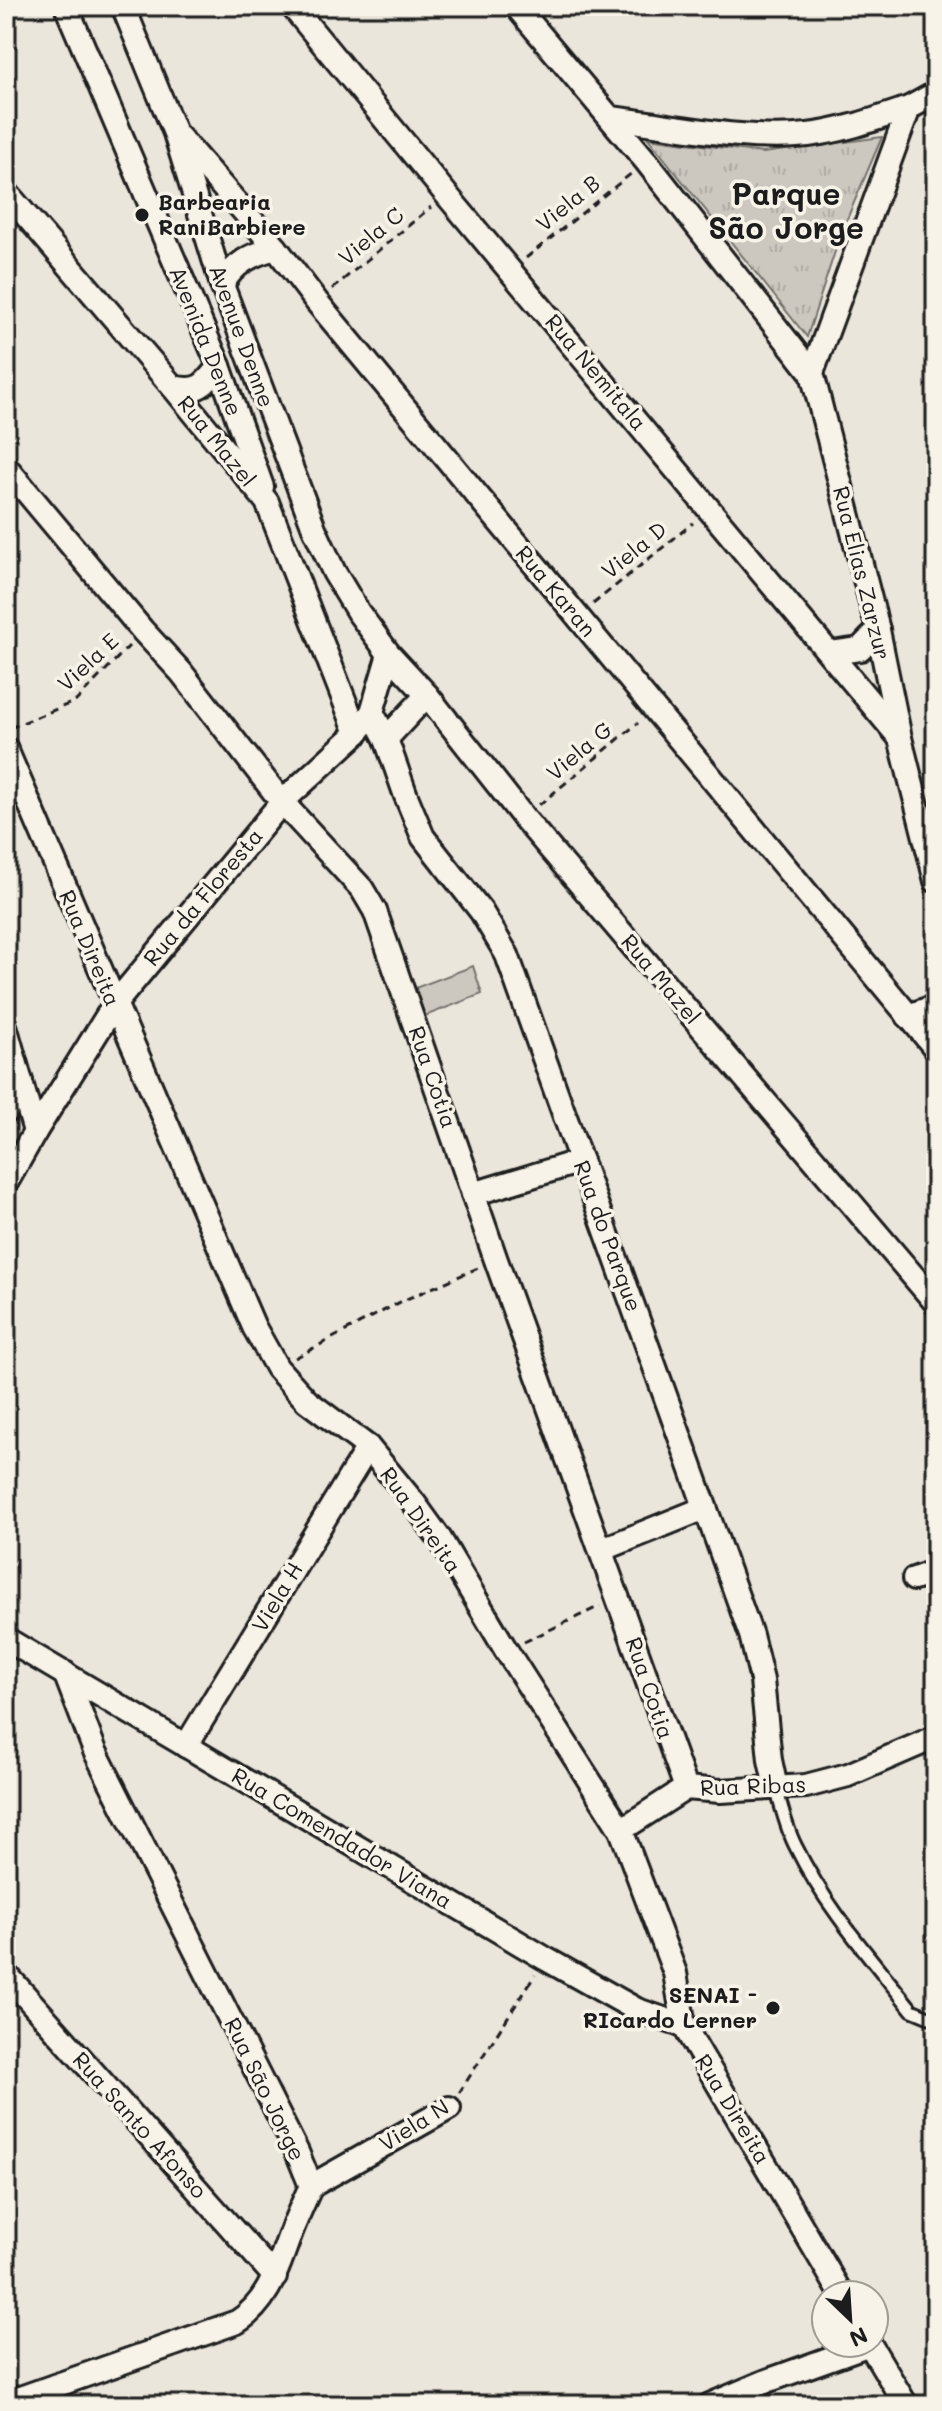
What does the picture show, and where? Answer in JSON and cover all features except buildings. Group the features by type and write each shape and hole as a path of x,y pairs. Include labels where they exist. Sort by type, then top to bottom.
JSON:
{"street":[{"name":"Avenida Denne","path":"66,6 219,366 267,502"},
{"name":"Avenue Denne","path":"123,6 175,133 222,285 314,528 350,599 389,654"},
{"name":"Rua Nemitala","path":"292,6 900,738"},
{"path":"516,6 646,161 812,373"},
{"path":"611,118 750,136 806,135 855,127 909,108 936,93"},
{"path":"812,373 909,108"},
{"name":"Rua Karan","path":"175,133 276,248 317,302 936,1049"},
{"name":"Rua Mazel","path":"6,192 267,502 357,733"},
{"path":"222,285 235,266 260,252 276,248"},
{"path":"173,387 189,391 201,386 219,366"},
{"name":"Rua Elias Zarzur","path":"812,373 878,630 900,738 936,881"},
{"name":"Rua Cotia","path":"6,467 181,672 282,802 362,889 375,911 496,1260 686,1788"},
{"path":"831,653 860,649 878,630"},
{"name":"Rua Mazel","path":"389,654 427,695 524,818 936,1303"},
{"name":"Rua da Floresta","path":"6,1183 114,1005 282,802 357,733 372,712 389,654"},
{"path":"386,739 427,695"},
{"name":"Rua do Parque","path":"372,712 386,739 423,837 481,911 507,955 751,1635 762,1680 776,1788"},
{"name":"Rua Direita","path":"6,749 254,1327 277,1368 307,1401 368,1447 414,1503 440,1539 506,1650 621,1830 675,1973 684,2026 833,2279"},
{"path":"908,1016 936,1006"},
{"path":"6,1029 35,1132"},
{"path":"6,1112 21,1081"},
{"path":"473,1194 581,1161"},
{"name":"Viela H","path":"186,1746 368,1447"},
{"path":"601,1550 705,1508"},
{"path":"914,1579 936,1571"},
{"name":"Rua Comendador Viana","path":"6,1639 546,1959 637,2010 684,2026"},
{"name":"Rua São Jorge","path":"6,2403 237,2322 259,2304 275,2277 311,2186 297,2152 95,1751 65,1673"},
{"name":"Rua Ribas","path":"621,1830 686,1788 720,1791 806,1786 848,1775 936,1737"},
{"name":"Rua Santo Afonso","path":"6,1974 275,2277"},
{"name":"Viela N","path":"311,2186 449,2108"},
{"path":"710,2405 827,2359"},
{"path":"879,2359 906,2405"}],"lane":[{"path":"776,1788 785,1822 820,1890 912,2010 929,2017 936,2016"}],"path":[{"name":"Viela B","path":"510,270 646,161"},
{"name":"Viela C","path":"317,302 446,194"},
{"name":"Viela D","path":"577,617 711,509"},
{"name":"Viela E","path":"6,729 76,701 143,631"},
{"name":"Viela G","path":"524,818 655,710"},
{"path":"277,1368 402,1301 496,1260"},
{"path":"506,1650 618,1598"},
{"name":"Viela N","path":"449,2108 546,1959"}],"green space":[{"path":"882,137 841,233 807,337 648,138 763,153"},
{"path":"473,966 482,994 425,1016 415,988"}],"place":[{"name":"Barbearia RaniBarbiere","path":"142,215"},
{"name":"SENAI - RIcardo Lerner","path":"773,2008"}],"district":[{"name":"Parque São Jorge","path":"786,212"}]}
